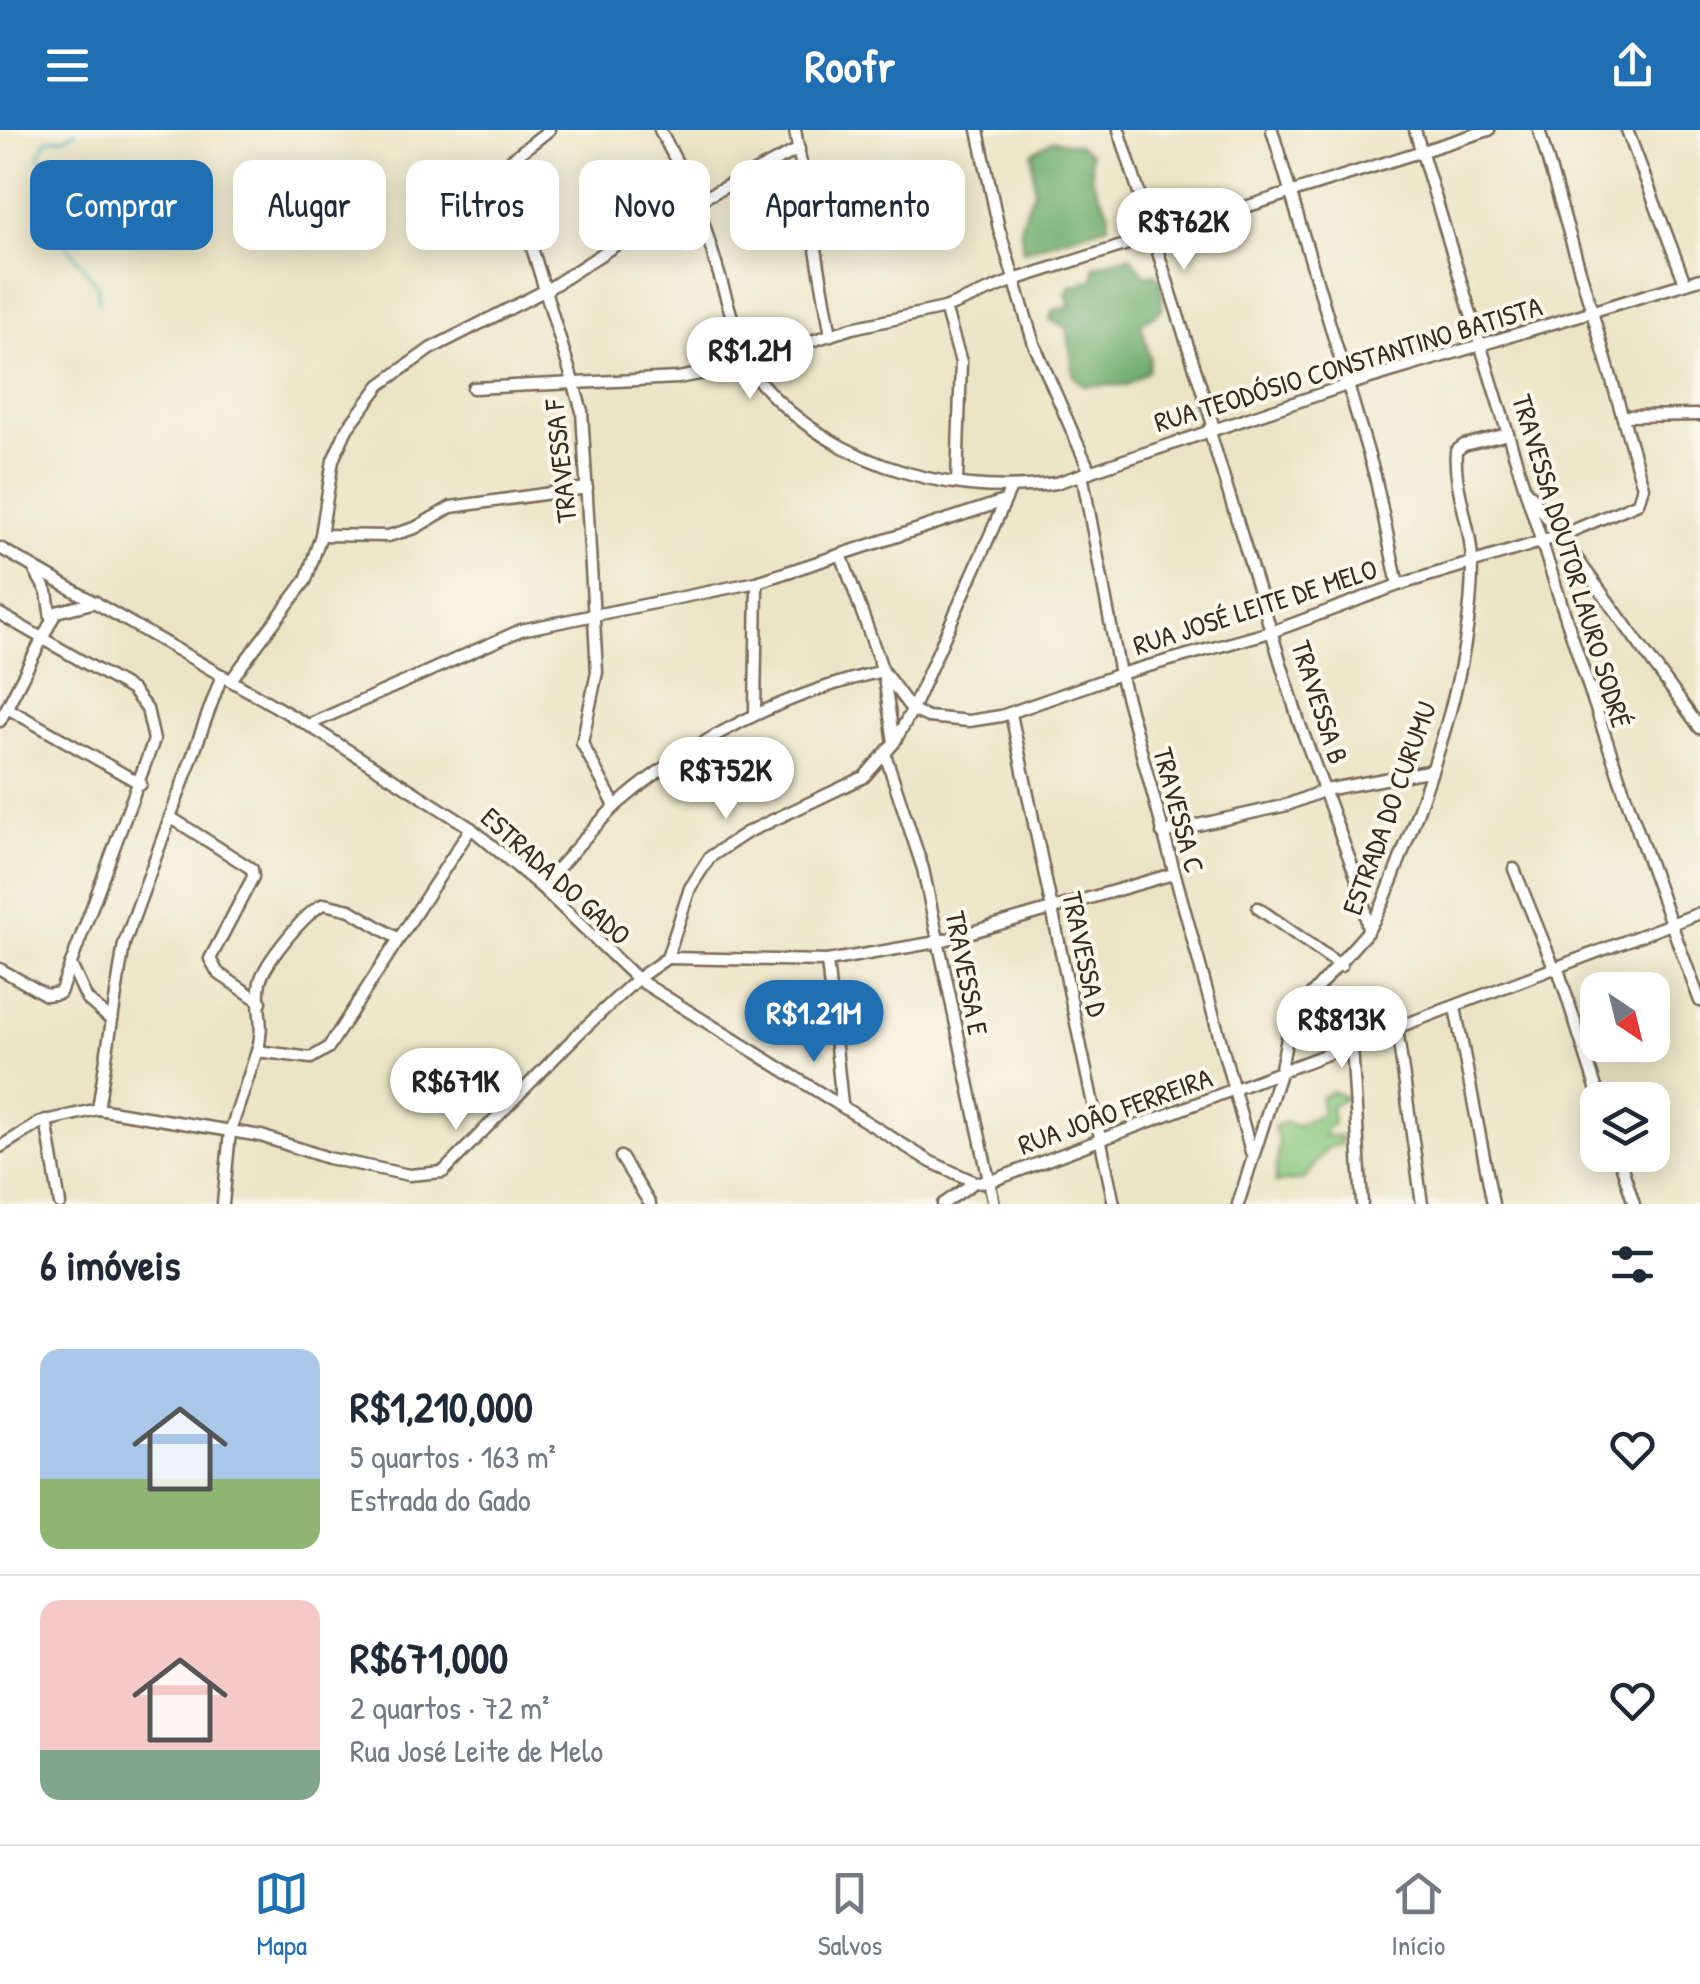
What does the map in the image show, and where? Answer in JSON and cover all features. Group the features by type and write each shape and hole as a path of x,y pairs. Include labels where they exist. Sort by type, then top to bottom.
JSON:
{"street":[{"name":"TRAVESSA F","path":"550,130 517,154 511,168 582,411 597,672 582,743 615,806"},
{"path":"660,130 676,160"},
{"path":"795,130 832,335"},
{"name":"TRAVESSA C","path":"978,130 999,229 1034,344 1086,473 1120,674 1232,1092 1252,1153"},
{"name":"TRAVESSA B","path":"1119,130 1299,722 1362,893 1368,931"},
{"path":"1272,130 1386,520 1398,585"},
{"name":"TRAVESSA DOUTOR LAURO SODRÉ","path":"1415,130 1539,543 1618,784 1700,1001"},
{"path":"474,388 678,378 746,364 832,335 946,308 1017,280 1489,130"},
{"path":"1538,130 1623,416 1700,416"},
{"path":"1627,130 1685,284"},
{"path":"710,195 799,148"},
{"path":"668,958 690,888 710,857 746,833 864,776 894,743 1007,495 882,464 813,434 772,397 746,364 710,242"},
{"path":"98,1108 124,944 170,817 227,677 298,592 322,535 338,446 380,385 430,349 548,290 608,250"},
{"name":"RUA TEODÓSIO CONSTANTINO BATISTA","path":"308,725 498,638 595,612 757,582 842,557 1007,495 1086,473 1211,428 1700,279"},
{"path":"946,308 961,362 957,483"},
{"name":"RUA JOSÉ LEITE DE MELO","path":"912,710 952,721 1011,714 1120,674 1274,631 1398,585 1560,536 1638,503 1643,488 1623,416"},
{"name":"ESTRADA DO CURUMU","path":"1238,1204 1280,1073 1292,1021 1368,931 1391,882 1469,637 1472,563 1456,451 1464,444 1508,434"},
{"path":"322,535 388,536 416,528 452,508 587,488"},
{"path":"1525,488 1700,728"},
{"name":"ESTRADA DO GADO","path":"0,548 308,725 471,828 541,887 637,979 932,1162 974,1182"},
{"path":"842,557 883,672 894,743"},
{"path":"31,564 48,592 51,620"},
{"path":"755,713 757,582"},
{"path":"0,721 51,620 63,608 98,602"},
{"path":"0,614 121,683 141,700 154,740 141,784 60,992 50,997 0,970"},
{"path":"883,672 912,710"},
{"path":"541,887 615,806 670,764 755,713 883,672"},
{"path":"7,708 141,784"},
{"name":"TRAVESSA D","path":"1011,714 1114,1204"},
{"name":"TRAVESSA E","path":"885,754 923,869 993,1200"},
{"path":"1162,833 1287,805 1325,790 1428,771"},
{"path":"170,817 252,869 253,877 210,960 218,974 261,1002"},
{"path":"256,1051 311,1058 321,1054 471,828"},
{"path":"1514,869 1556,969 1594,1082"},
{"path":"0,1147 46,1120 98,1108 230,1132 409,1175 443,1172 637,979 668,958 827,960 937,942 1174,874"},
{"path":"224,1204 230,1132 264,1027 261,977 308,912 320,904 350,910 397,938"},
{"path":"1258,908 1341,966"},
{"name":"RUA JOÃO FERREIRA","path":"974,1182 989,1182 1232,1092 1700,913"},
{"path":"827,960 842,1104"},
{"path":"72,967 87,1000 110,1019"},
{"path":"1455,1007 1493,1204"},
{"path":"1397,1029 1422,1204"},
{"path":"1352,1046 1362,1204"},
{"path":"46,1120 60,1204"},
{"path":"621,1157 650,1204"},
{"path":"1624,1172 1634,1204"},
{"path":"943,1204 974,1182"},
{"path":"993,1200 1004,1204"}],"green space":[{"path":"1053,140 1078,145 1090,154 1092,179 1109,212 1108,225 1023,251 1020,226 1034,190 1032,153"},
{"path":"1130,256 1146,276 1155,274 1162,284 1162,310 1141,323 1150,358 1148,371 1127,385 1084,386 1074,377 1067,327 1050,320 1052,311 1071,306 1066,294 1071,286 1094,279 1094,266"},
{"path":"1332,1091 1348,1098 1331,1105 1333,1125 1327,1126 1324,1136 1340,1136 1341,1144 1327,1148 1303,1180 1275,1183 1279,1143 1274,1126 1287,1122 1296,1126 1322,1113 1321,1098"}],"waterway":[{"path":"76,130 66,138 47,140 39,155 57,199 57,222 64,241 97,285 99,302"}]}
